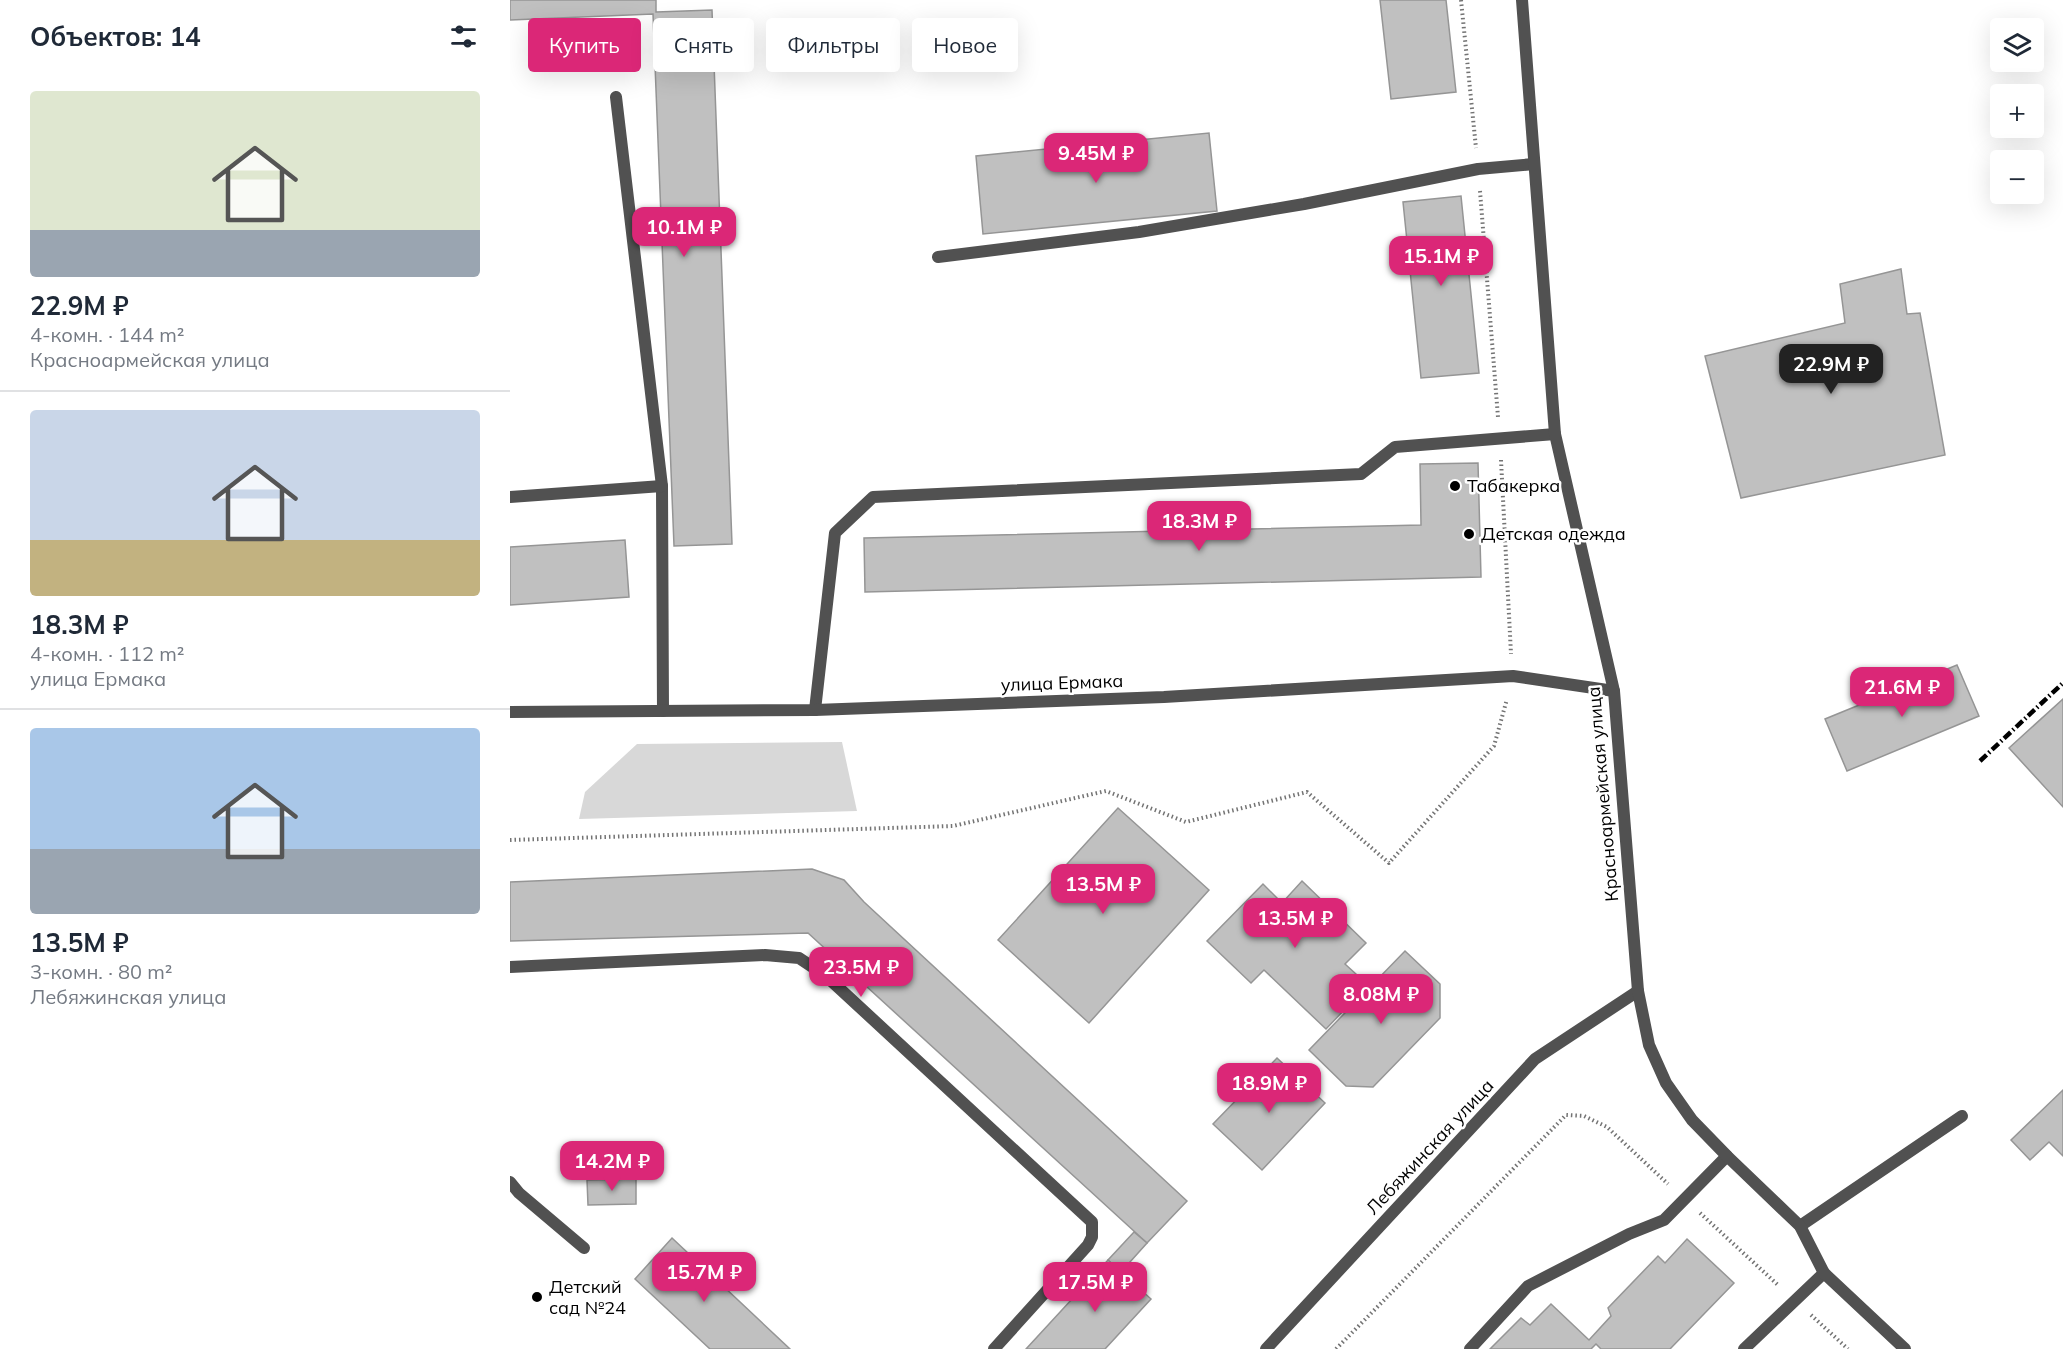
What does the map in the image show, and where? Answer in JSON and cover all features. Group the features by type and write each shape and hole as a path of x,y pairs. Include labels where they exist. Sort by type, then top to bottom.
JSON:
{"street":[{"name":"Красноармейская улица","path":"1522,0 1555,434 1614,691 1638,991 1649,1045 1666,1083 1692,1120 1800,1226 1824,1273 1905,1349"},
{"path":"616,97 663,486 663,711"},
{"path":"938,257 1139,232 1304,204 1478,169 1534,164"},
{"path":"815,710 835,533 873,497 1360,474 1395,447 1555,434"},
{"path":"510,496 663,486"},
{"name":"улица Ермака","path":"510,712 815,710 1164,697 1513,676 1614,691"},
{"path":"510,967 765,955 799,958 826,976 1092,1222 1092,1237 1088,1245 994,1349"},
{"name":"Лебяжинская улица","path":"1266,1349 1535,1059 1638,991"},
{"path":"1800,1226 1962,1116"},
{"path":"1470,1349 1528,1286 1629,1234 1664,1220 1727,1156"},
{"path":"510,1182 519,1193 584,1248"},
{"path":"1744,1349 1824,1273"}],"path":[{"path":"510,840 953,826 1106,791 1186,822 1306,792 1389,862 1494,746 1513,676 1500,439 1478,169 1461,0"}],"shaded area":[{"path":"842,742 857,811 579,819 585,792 637,744"}],"building":[{"path":"510,0 656,0 656,12 712,10 712,18 653,18 653,14 510,20"},
{"path":"1380,0 1446,0 1456,92 1391,99"},
{"path":"655,72 714,72 732,544 674,546"},
{"path":"1209,133 1217,211 983,234 976,156"},
{"path":"1461,196 1479,373 1421,378 1403,202"},
{"path":"1901,269 1907,314 1920,313 1945,455 1741,498 1705,356 1845,323 1840,284"},
{"path":"1478,463 1481,577 865,592 864,538 1421,525 1420,464"},
{"path":"625,540 629,597 510,605 510,547"},
{"path":"1957,665 1979,716 1847,771 1825,719"},
{"path":"2063,699 2063,807 2009,748"},
{"path":"1118,808 1209,890 1089,1023 998,940"},
{"path":"812,869 844,880 864,902 1187,1201 1147,1243 808,933 510,941 510,882"},
{"path":"1302,881 1366,943 1345,964 1368,985 1326,1029 1264,970 1251,983 1207,941 1263,884 1282,903"},
{"path":"1405,951 1440,984 1440,1018 1373,1087 1346,1086 1309,1050"},
{"path":"1277,1058 1325,1103 1262,1170 1213,1124"},
{"path":"2063,1090 2063,1156 2049,1142 2030,1160 2011,1140"},
{"path":"636,1179 636,1204 588,1205 587,1180"},
{"path":"1134,1232 1147,1243 1121,1272 1108,1260"},
{"path":"672,1238 790,1349 710,1349 635,1279"},
{"path":"1687,1239 1734,1283 1670,1349 1601,1349 1596,1344 1591,1349 1490,1349 1521,1318 1530,1325 1551,1304 1589,1340 1611,1316 1608,1308 1658,1256 1665,1263"},
{"path":"1108,1260 1151,1299 1105,1349 1026,1349"}],"railway":[{"path":"1980,761 2063,683"}],"place":[{"name":"Табакерка","path":"1455,486"},
{"name":"Детская одежда","path":"1469,534"},
{"name":"Детский сад №24","path":"537,1297"}]}
